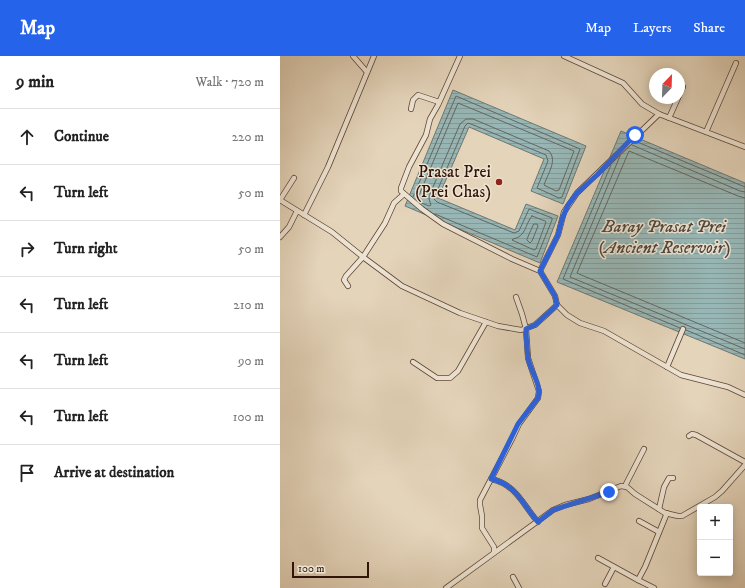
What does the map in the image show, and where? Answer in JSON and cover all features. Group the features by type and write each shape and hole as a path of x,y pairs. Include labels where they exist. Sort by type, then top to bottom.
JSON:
{"street":[{"path":"353,56 367,72"},
{"path":"304,215 328,167 374,56"},
{"path":"564,56 623,83 642,104 659,114 745,146"},
{"path":"457,57 439,102 430,119 424,140 409,167 401,191 422,209 444,224 512,259 540,271 555,296 557,305 567,315 580,323 604,331 681,375 728,387 745,395"},
{"path":"706,132 736,63"},
{"path":"411,108 413,100 418,95 439,102"},
{"path":"669,118 676,104"},
{"path":"540,271 558,235 564,212 577,193 659,114"},
{"path":"294,178 280,200 332,232 402,286 413,292 460,313 498,326 521,330 535,325 557,305"},
{"path":"348,286 345,282 345,278 363,257 385,223 394,203 404,194"},
{"path":"280,236 289,227 297,211"},
{"path":"494,552 494,547 482,528 480,504 481,497 516,430 538,398 539,394 539,389 528,358 526,329 516,297"},
{"path":"413,362 437,378 450,378 458,371 486,322"},
{"path":"666,367 683,329"},
{"path":"689,436 692,434 696,435 745,462"},
{"path":"625,486 644,449"},
{"path":"446,588 553,510 565,505 589,499 621,486 625,486 666,513 675,516 682,516 714,497 745,465"},
{"path":"659,509 666,483 669,478 673,478"},
{"path":"491,479 499,481 514,490 538,522"},
{"path":"638,580 645,567 666,513"},
{"path":"639,521 659,532"},
{"path":"598,558 654,588"},
{"path":"605,584 614,567"},
{"path":"513,577 519,588"}],"water":[{"path":"453,90 586,146 563,204 531,191 544,159 469,127 438,198 515,230 526,204 558,216 540,263 405,206"},
{"name":"Baray Prasat Prei (Ancient Reservoir)","path":"621,131 745,183 745,359 557,282"}],"place":[{"name":"Prasat Prei (Prei Chas)","path":"499,182"}],"route":[{"path":"609,492 553,510 538,522 514,490 499,481 491,479 512,439 518,424 538,398 539,389 528,358 526,329 535,325 557,305 555,296 540,271 558,235 564,212 577,193 597,175 635,135"}]}
